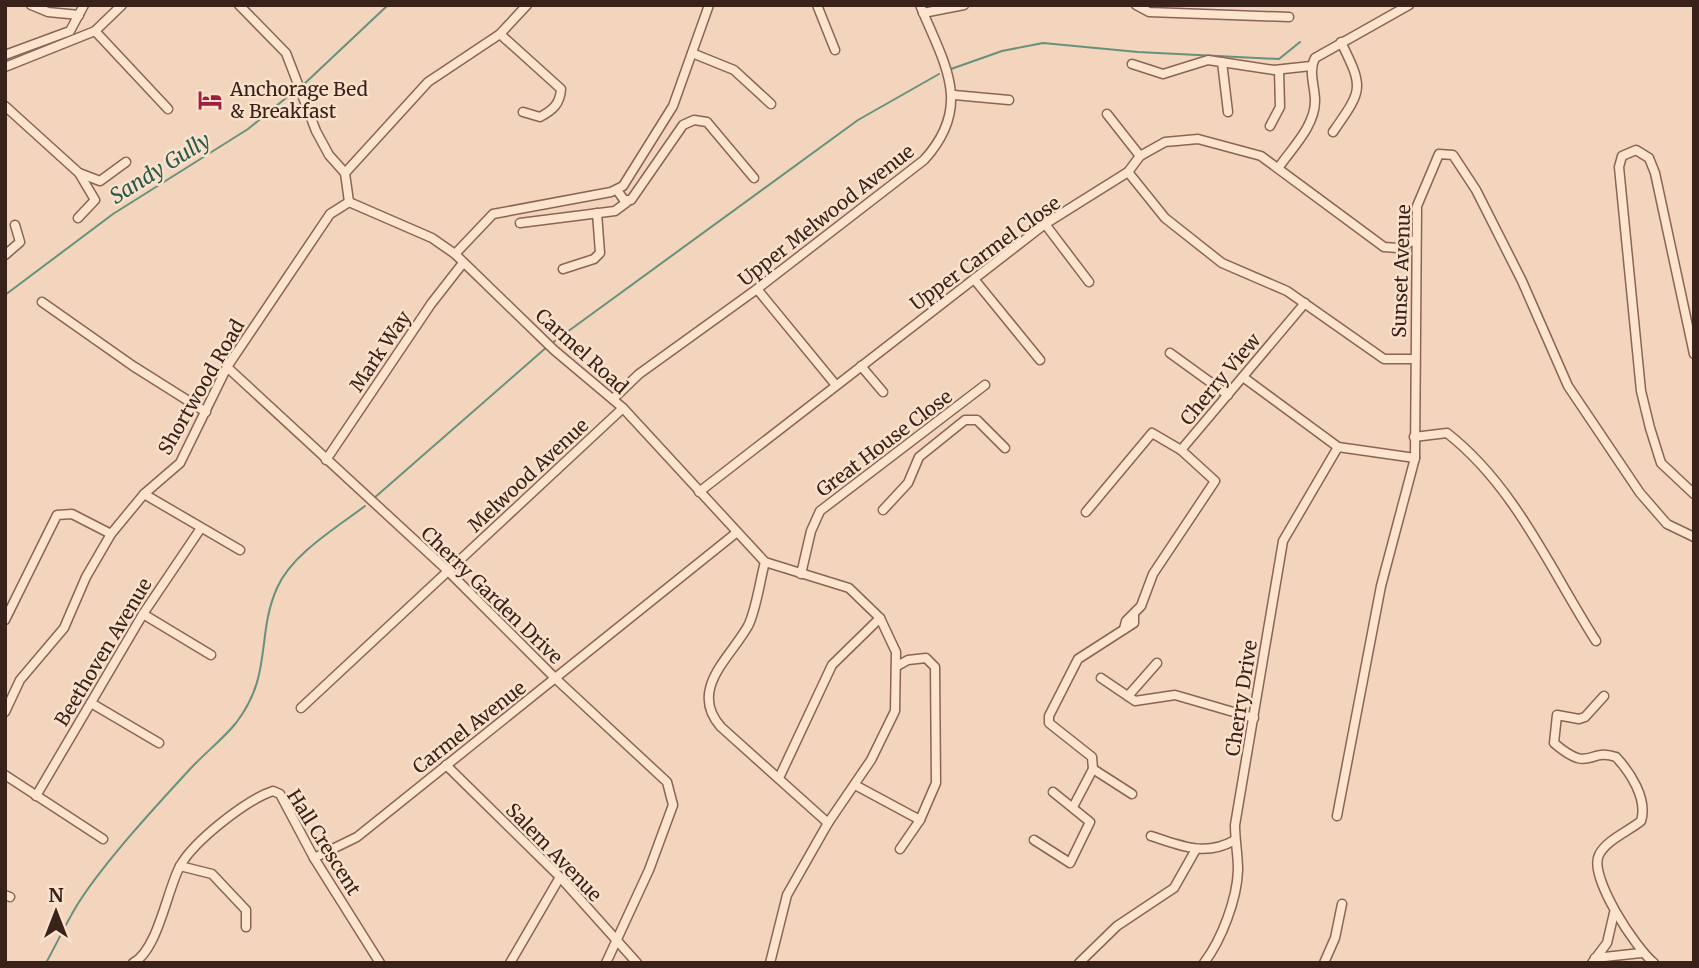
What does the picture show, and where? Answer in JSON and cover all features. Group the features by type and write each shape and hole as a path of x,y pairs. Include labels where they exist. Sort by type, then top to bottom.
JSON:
{"street":[{"path":"31,5 48,12 79,15"},
{"path":"5,55 63,35 75,25 84,5"},
{"path":"5,67 95,31 122,5"},
{"path":"345,173 428,82 500,34 527,5"},
{"path":"455,254 493,214 617,190 627,181 673,106 709,5"},
{"path":"817,5 835,50"},
{"path":"964,5 922,9 954,95 1009,100"},
{"path":"1136,5 1149,12 1289,17"},
{"path":"1132,64 1163,74 1201,61 1279,69 1311,65 1320,54 1409,5"},
{"path":"245,7 286,54 316,131 329,155 345,173 349,202"},
{"path":"95,31 168,109"},
{"path":"500,34 561,89 559,102 553,110 540,117 523,112"},
{"path":"1333,132 1354,102 1358,90 1358,77 1341,42"},
{"path":"692,54 734,70 772,104"},
{"path":"1222,62 1228,112"},
{"path":"1279,167 1313,114 1315,102 1311,65"},
{"path":"1270,126 1280,107 1279,69"},
{"name":"Upper Melwood Avenue","path":"613,399 639,374 757,289 924,160 946,131 954,95"},
{"path":"5,106 79,173 95,200 78,218"},
{"path":"1107,114 1140,156"},
{"path":"520,223 619,210 639,190 683,125 694,120 707,122 754,178"},
{"name":"Upper Carmel Close","path":"699,492 835,384 1045,225 1128,172 1140,156 1173,139 1198,139 1261,156 1384,247 1398,248 1415,240"},
{"path":"1694,354 1655,173 1649,158 1636,150 1629,152 1622,156 1619,167 1641,390 1661,463 1694,494"},
{"name":"Sunset Avenue","path":"1337,816 1381,586 1415,458 1413,359 1418,199 1439,154 1453,155 1476,190 1516,270 1567,386 1640,493 1667,524 1694,537"},
{"path":"79,173 100,181 126,162"},
{"path":"1128,172 1165,218 1222,263 1287,290 1364,348 1384,359 1413,359"},
{"path":"617,190 626,202"},
{"name":"Carmel Road","path":"349,202 432,238 455,254 554,350 623,408 765,562"},
{"name":"Shortwood Road","path":"5,712 19,680 64,628 86,577 111,534 144,494 180,463 227,367 330,214 349,202"},
{"path":"563,269 594,259 600,253 597,213"},
{"path":"5,255 20,242 15,225"},
{"path":"1045,225 1089,282"},
{"name":"Mark Way","path":"326,460 431,304 463,263"},
{"path":"974,279 1040,360"},
{"path":"757,289 835,384"},
{"path":"42,302 133,366 206,412"},
{"name":"Cherry View","path":"1086,513 1152,433 1181,450 1305,303"},
{"path":"1170,354 1228,394"},
{"path":"861,366 883,392"},
{"name":"Cherry Garden Drive","path":"227,367 447,570 556,679 667,782 674,805 649,870 606,963"},
{"path":"1243,377 1338,447 1415,458"},
{"name":"Great House Close","path":"802,574 811,531 821,511 985,385"},
{"name":"Melwood Avenue","path":"300,708 623,408"},
{"path":"883,510 908,483 919,457 965,420 974,419 1004,448"},
{"path":"936,422 945,435"},
{"path":"1415,437 1433,432 1447,433 1474,457 1515,503 1554,576 1596,641"},
{"name":"Cherry Drive","path":"1204,963 1220,933 1234,895 1238,870 1236,818 1283,541 1338,447"},
{"path":"1073,807 1093,769 1090,753 1048,720 1078,659 1124,629 1126,621 1134,615 1153,574 1214,484 1213,478 1181,450"},
{"path":"144,494 240,550"},
{"path":"5,620 57,515 66,513 77,516 111,534"},
{"name":"Beethoven Avenue","path":"36,796 143,614 201,528"},
{"name":"Carmel Avenue","path":"314,858 357,837 736,533"},
{"path":"769,963 787,895 891,724 898,696 895,652 880,618 849,588 765,562 750,623 709,684 707,694 712,717 828,824"},
{"path":"143,614 211,655"},
{"path":"779,778 832,665 880,618"},
{"path":"897,666 908,660 926,658 935,667 938,762 936,783 920,820 900,849"},
{"path":"1128,696 1157,663"},
{"path":"1101,678 1140,702 1158,696 1175,695 1254,718"},
{"path":"1604,696 1585,717 1578,719 1557,715 1555,743 1571,757 1582,760 1602,754 1616,757 1635,782 1643,810 1641,821 1606,847 1597,859 1614,911 1641,953 1654,963"},
{"path":"91,703 159,743"},
{"name":"Salem Avenue","path":"446,765 560,877 637,963"},
{"path":"1093,769 1132,794"},
{"path":"5,775 103,839"},
{"path":"855,785 920,820"},
{"name":"Hall Crescent","path":"133,963 150,944 180,866 206,837 263,794 273,792 280,794 314,858 380,963"},
{"path":"1034,840 1070,863 1090,822 1053,792"},
{"path":"1152,836 1195,851 1217,849 1235,841"},
{"path":"1079,963 1117,926 1174,888 1195,851"},
{"path":"180,866 212,874 246,910 246,927"},
{"path":"510,963 560,877"},
{"path":"1324,963 1335,938 1342,904"},
{"path":"1593,960 1611,933 1614,911"},
{"path":"1593,960 1641,953"}],"waterway":[{"name":"Sandy Gully","path":"302,86 388,5"},
{"path":"951,69 1002,51 1043,43 1138,52 1279,59 1300,42"},
{"path":"552,343 858,120 939,74"},
{"name":"Sandy Gully","path":"5,295 113,214 248,129 297,89"},
{"path":"373,499 548,346"},
{"path":"46,963 75,909 103,868 196,762 231,729 248,705 260,672 271,605 284,576 304,553 365,506"}],"place":[{"name":"Anchorage Bed & Breakfast","path":"210,100"}]}
